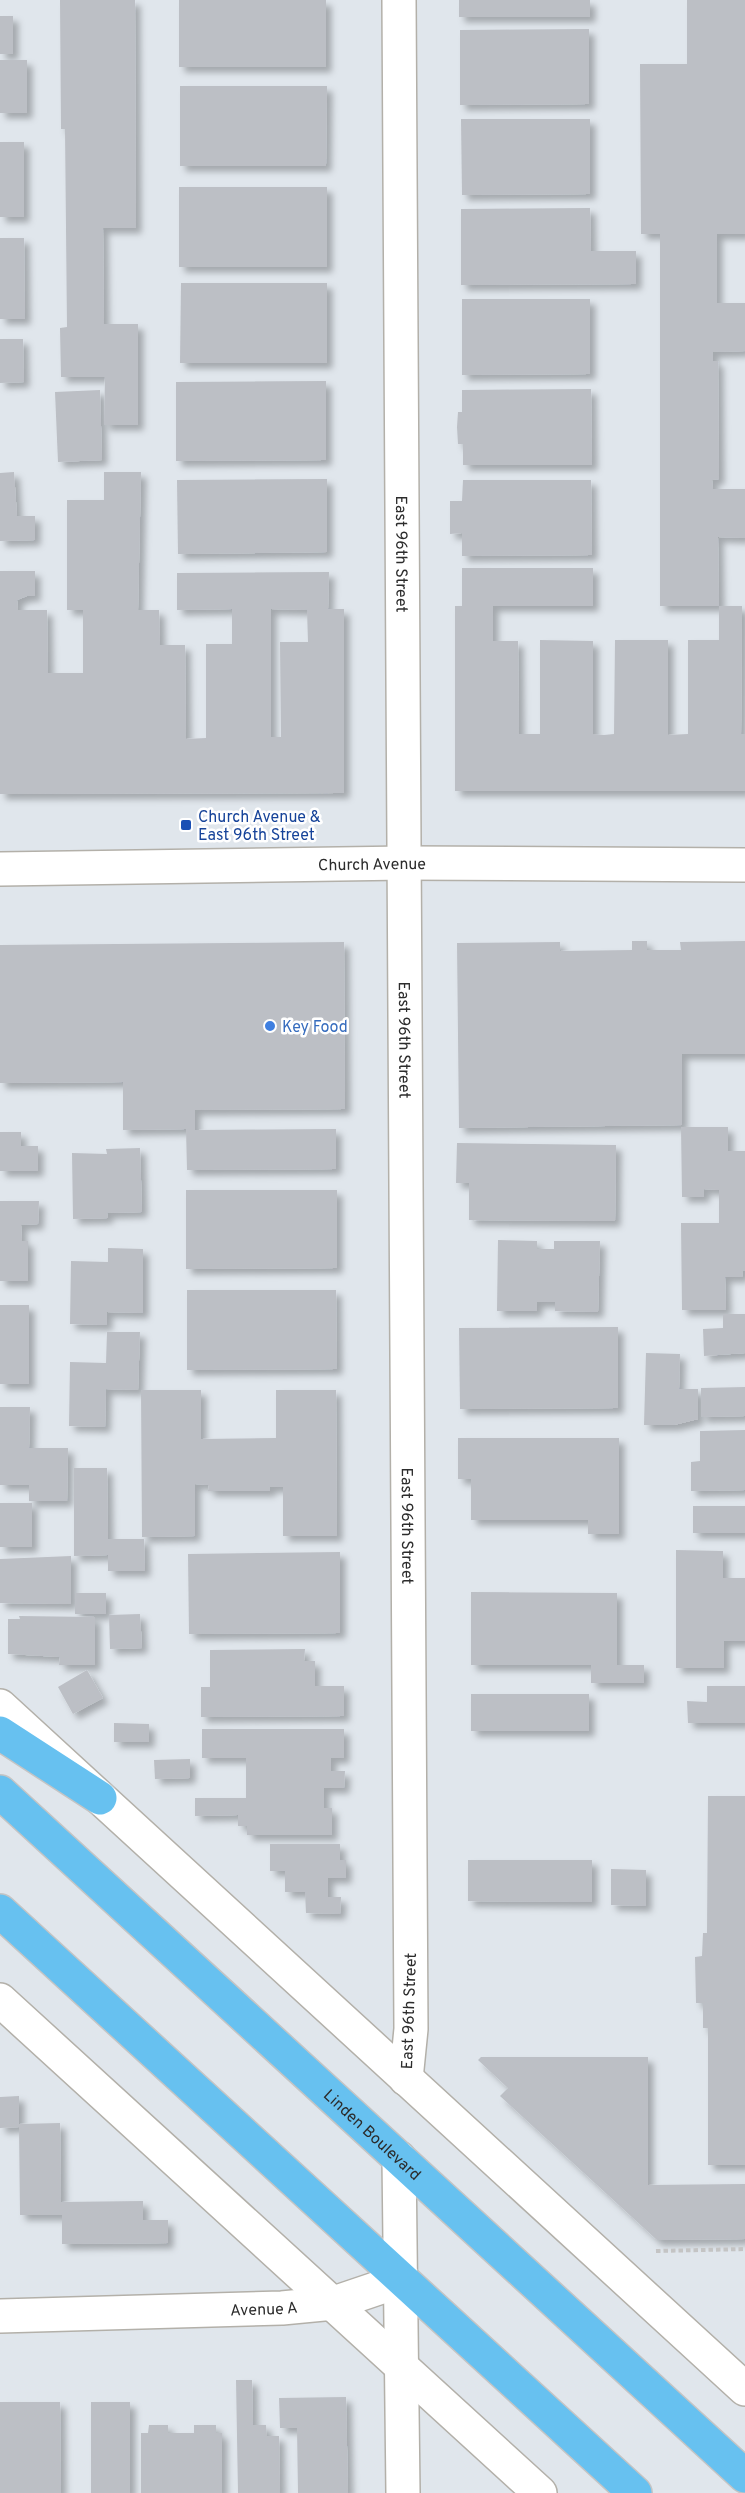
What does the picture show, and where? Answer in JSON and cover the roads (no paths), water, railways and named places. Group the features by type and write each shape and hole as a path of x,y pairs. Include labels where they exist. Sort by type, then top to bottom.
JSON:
{"highway":[{"path":"0,1733 100,1798"},
{"name":"Linden Boulevard","path":"0,1792 745,2476"},
{"path":"0,1911 635,2493"},
{"path":"544,2409 601,2493"}],"street":[{"name":"East 96th Street","path":"399,0 406,862 411,2029 406,2079"},
{"name":"Church Avenue","path":"0,869 406,862 745,865"},
{"path":"0,1706 745,2389"},
{"path":"0,2000 540,2493"},
{"path":"399,2158 403,2493"},
{"name":"Avenue A","path":"0,2316 282,2308 334,2303 402,2280"}],"place":[{"name":"Church Avenue & East 96th Street","path":"186,825"},
{"name":"Key Food","path":"270,1026"}]}
